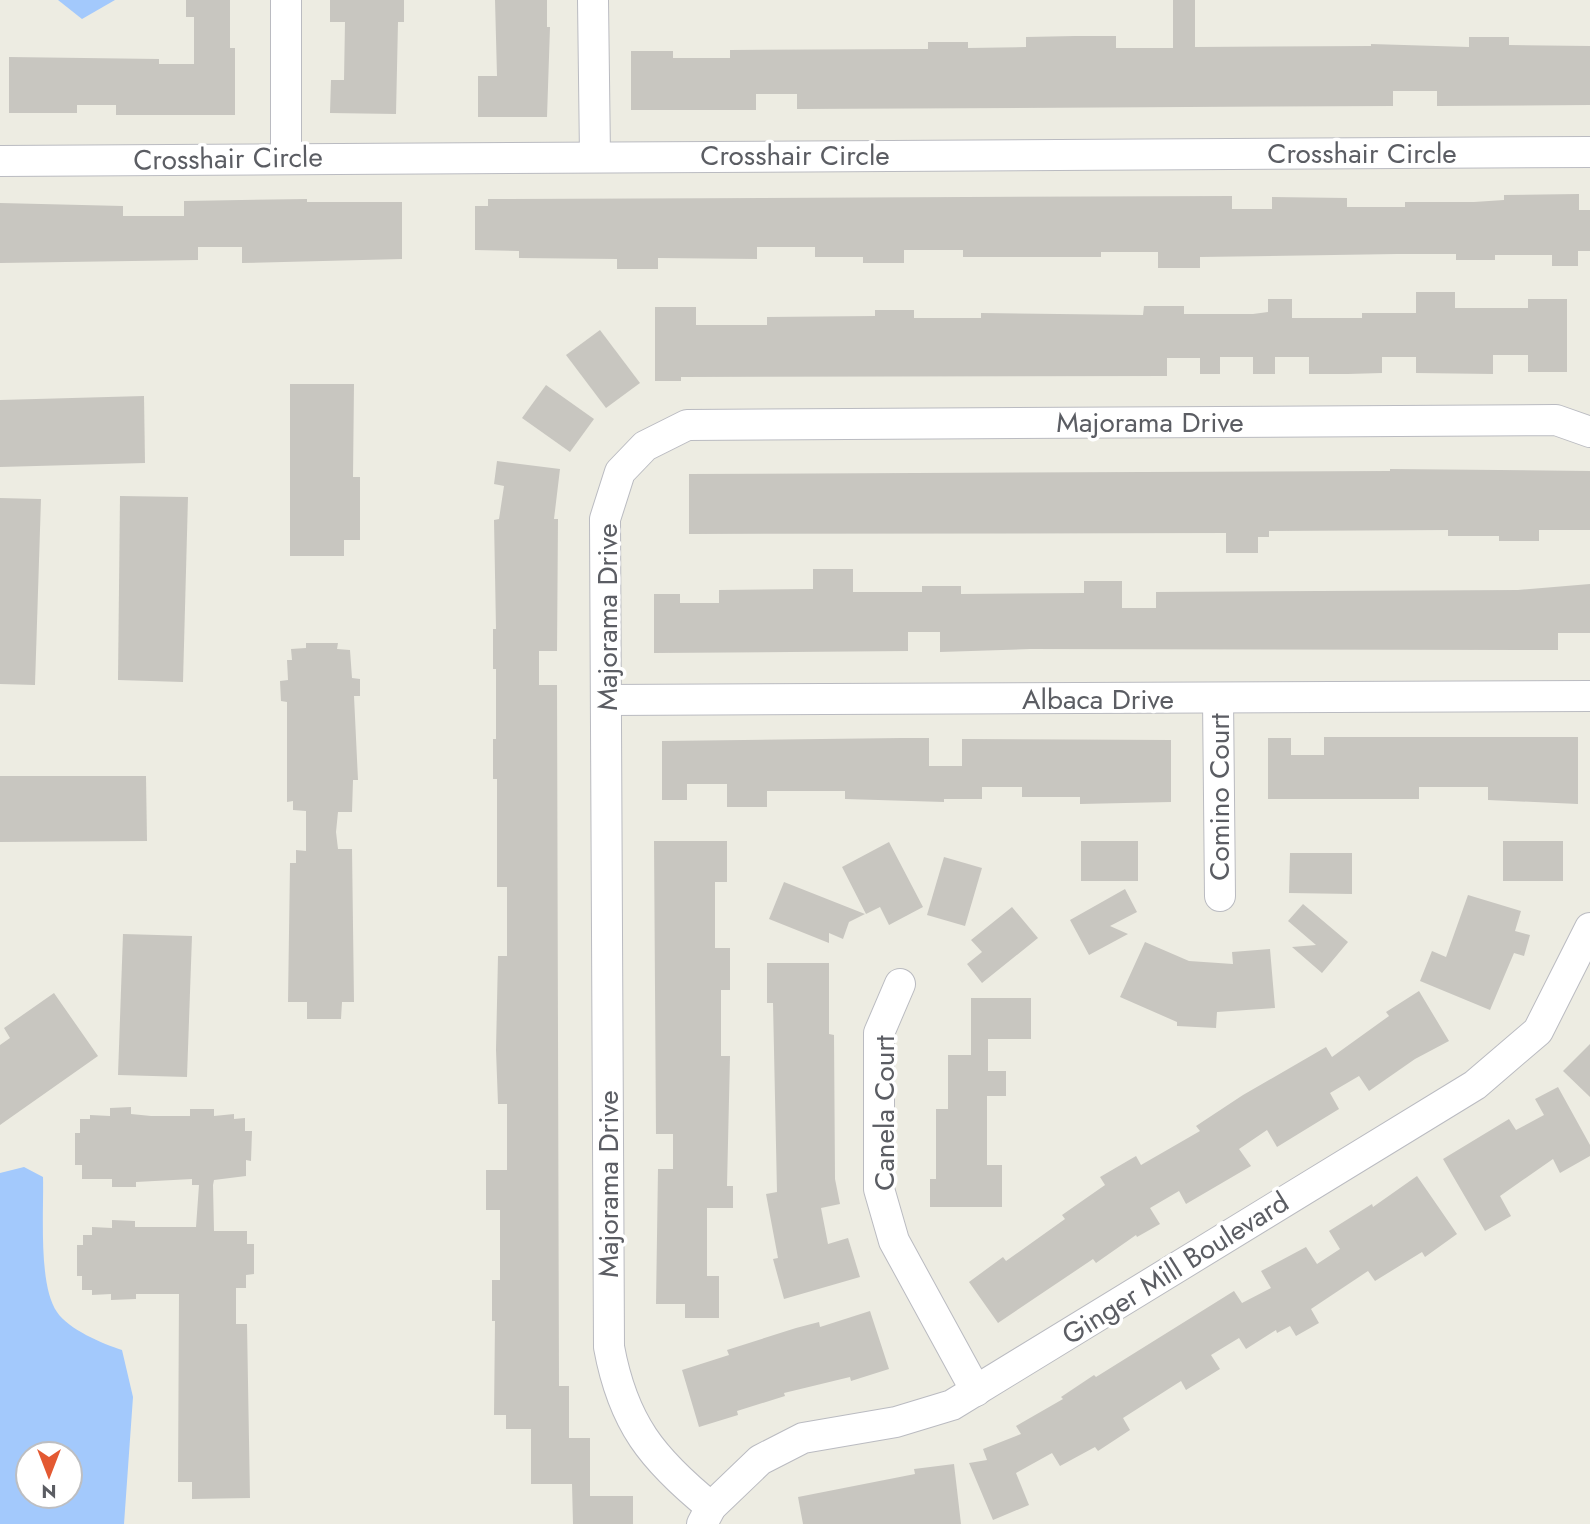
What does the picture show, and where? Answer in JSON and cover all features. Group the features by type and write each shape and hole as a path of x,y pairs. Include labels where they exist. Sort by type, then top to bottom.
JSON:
{"street":[{"path":"286,0 286,157"},
{"path":"593,0 595,156"},
{"name":"Crosshair Circle","path":"0,161 286,157 1590,152"},
{"name":"Majorama Drive","path":"706,1515 682,1483 643,1441 615,1382 609,1347 605,519 620,472 645,446 687,425 1556,420 1590,432"},
{"name":"Albaca Drive","path":"607,700 1590,696"},
{"name":"Comino Court","path":"1218,698 1220,896"},
{"name":"Ginger Mill Boulevard","path":"706,1515 760,1460 803,1438 896,1422 953,1405 1475,1085 1538,1031 1590,928"},
{"name":"Canela Court","path":"900,984 879,1034 879,1189 894,1241 976,1391"}],"water":[{"path":"58,0 115,0 82,19"},
{"path":"24,1167 43,1177 44,1266 51,1300 62,1318 77,1330 122,1350 133,1397 124,1524 0,1524 0,1173"}],"building":[{"path":"186,0 230,0 230,48 235,48 235,115 116,115 116,105 77,105 77,113 9,113 9,57 159,59 159,64 194,64 194,17 186,17"},
{"path":"330,0 404,0 404,22 398,22 396,114 330,113 331,80 344,80 345,22 330,22"},
{"path":"495,0 547,0 547,27 550,27 547,117 478,117 478,76 497,76"},
{"path":"1173,0 1195,0 1195,47 1371,44 1469,47 1469,37 1509,37 1509,45 1590,46 1590,105 1437,106 1437,91 1393,91 1393,106 797,109 797,94 756,94 756,110 631,110 631,51 673,51 673,58 730,58 730,50 928,49 928,42 968,42 968,48 1026,47 1026,37 1075,36 1116,36 1116,48 1173,48"},
{"path":"1579,194 1579,210 1590,210 1590,251 1578,251 1578,266 1552,266 1552,255 1495,255 1495,260 1456,260 1456,254 1397,254 1200,257 1200,268 1158,268 1158,252 1101,252 1101,257 963,257 963,250 904,250 904,263 863,263 863,257 815,257 815,247 757,247 757,259 658,258 658,269 617,269 617,259 519,258 519,251 475,250 475,206 488,206 488,199 1232,196 1232,209 1272,209 1272,197 1347,198 1347,207 1405,207 1405,202 1474,202 1504,200 1504,195"},
{"path":"307,199 307,202 402,202 402,259 242,263 242,247 198,247 198,260 0,263 0,203 123,206 123,216 184,216 184,201"},
{"path":"1416,292 1455,292 1455,308 1528,308 1528,299 1567,299 1567,372 1528,372 1528,355 1493,355 1493,374 1416,373 1416,357 1382,357 1382,373 1309,374 1309,357 1275,357 1275,374 1253,374 1253,357 1220,357 1220,374 1200,374 1200,358 1167,358 1167,376 681,377 681,381 655,381 655,307 696,307 696,325 767,325 767,317 875,316 875,310 914,310 914,318 981,318 981,313 1143,315 1144,306 1184,306 1184,314 1253,314 1268,312 1268,299 1292,299 1292,318 1362,318 1362,313 1416,313"},
{"path":"600,330 640,383 606,408 566,355"},
{"path":"290,384 354,384 353,477 360,477 360,540 344,540 344,556 290,556"},
{"path":"546,385 594,419 570,452 522,418"},
{"path":"144,396 145,463 0,467 0,400"},
{"path":"497,461 560,469 554,519 558,519 557,651 539,651 539,685 557,685 559,1386 569,1386 569,1438 590,1438 590,1496 633,1496 633,1524 573,1524 572,1484 531,1484 531,1429 506,1429 506,1415 494,1415 495,1321 492,1321 492,1280 500,1280 500,1210 486,1210 486,1170 507,1170 507,1104 498,1104 496,1050 498,956 507,956 507,887 497,887 497,779 493,779 493,739 496,739 496,669 493,669 493,629 496,629 494,520 499,519 504,486 494,484"},
{"path":"1390,469 1590,471 1590,530 1539,530 1539,541 1499,541 1499,536 1448,536 1448,530 1269,531 1269,537 1258,537 1258,553 1226,553 1226,533 689,534 689,474"},
{"path":"120,496 188,497 183,682 118,680"},
{"path":"0,498 41,499 35,685 0,684"},
{"path":"813,569 853,569 853,592 922,592 922,586 961,586 961,594 1084,593 1084,581 1122,581 1122,608 1156,608 1156,592 1518,590 1590,584 1590,633 1558,633 1558,650 1030,649 940,652 940,632 908,632 908,651 654,653 654,594 680,594 680,603 719,603 719,590 813,589"},
{"path":"306,643 338,643 337,649 350,650 352,678 360,679 360,696 354,696 358,780 353,780 352,812 338,812 336,832 338,849 352,849 354,1002 342,1002 341,1019 307,1019 307,1002 288,1002 290,863 296,863 296,850 306,851 306,811 293,810 293,801 287,802 287,702 281,701 280,681 288,680 287,660 292,660 291,649 306,648"},
{"path":"1324,737 1578,737 1578,804 1488,800 1488,787 1419,787 1419,799 1268,799 1268,738 1291,738 1291,755 1324,755"},
{"path":"929,738 929,766 962,766 962,739 1171,740 1171,802 1080,804 1080,797 1022,797 1022,787 982,787 982,799 944,799 944,802 845,799 845,791 767,791 767,807 727,807 727,784 687,784 687,800 662,800 662,741"},
{"path":"0,776 146,776 147,841 0,842"},
{"path":"654,841 727,841 727,882 715,882 715,948 730,948 730,990 721,990 721,1056 730,1056 727,1186 733,1186 733,1208 707,1208 707,1276 719,1276 719,1318 685,1318 685,1304 656,1304 658,1169 673,1169 673,1134 656,1134"},
{"path":"1081,841 1138,841 1138,881 1081,881"},
{"path":"1503,841 1563,841 1563,881 1503,881"},
{"path":"889,842 923,907 889,925 880,907 866,914 842,867"},
{"path":"1290,853 1352,853 1352,894 1289,893"},
{"path":"944,857 982,868 965,926 927,915"},
{"path":"784,882 865,914 849,922 843,939 829,933 829,943 769,919"},
{"path":"1125,889 1137,912 1110,926 1128,934 1089,955 1070,920"},
{"path":"1468,895 1521,911 1515,931 1530,935 1524,956 1514,953 1490,1010 1420,981 1432,951 1446,957"},
{"path":"1303,904 1348,942 1322,973 1292,947 1316,945 1288,921"},
{"path":"1012,907 1038,938 982,983 967,964 982,952 971,940"},
{"path":"123,934 192,936 187,1077 118,1075"},
{"path":"1145,942 1189,961 1233,964 1232,952 1270,949 1275,1008 1217,1012 1216,1028 1177,1026 1177,1022 1120,997"},
{"path":"767,963 829,963 829,1034 834,1035 835,1179 840,1204 821,1208 828,1244 848,1238 860,1277 784,1299 773,1259 778,1258 766,1194 777,1192 773,1003 767,1003"},
{"path":"1419,991 1449,1041 1415,1059 1369,1091 1359,1076 1330,1093 1339,1109 1277,1147 1267,1130 1239,1149 1251,1166 1186,1204 1179,1191 1150,1208 1160,1224 1137,1237 1136,1235 1096,1263 1093,1259 998,1323 969,1282 1003,1257 1006,1261 1065,1219 1062,1215 1105,1185 1100,1177 1136,1156 1141,1165 1200,1131 1196,1126 1243,1095 1326,1047 1332,1057 1389,1016 1386,1012"},
{"path":"54,993 98,1056 0,1125 0,1045 10,1038 4,1028"},
{"path":"971,998 1031,998 1031,1039 988,1039 988,1071 1006,1071 1006,1096 987,1096 987,1165 1002,1165 1002,1207 930,1207 930,1179 936,1179 936,1109 948,1109 948,1055 971,1055"},
{"path":"1590,1044 1590,1097 1563,1071"},
{"path":"1558,1087 1590,1145 1590,1156 1560,1173 1553,1159 1500,1196 1511,1216 1485,1231 1443,1159 1509,1119 1516,1130 1544,1115 1535,1099"},
{"path":"131,1107 131,1114 151,1116 190,1116 190,1109 214,1109 214,1116 234,1114 234,1119 245,1118 245,1131 252,1131 251,1161 246,1160 246,1176 214,1180 213,1185 214,1231 247,1231 247,1244 254,1244 254,1274 246,1275 246,1288 236,1288 236,1324 247,1324 250,1498 192,1499 192,1482 178,1482 179,1294 136,1294 136,1299 111,1300 111,1294 92,1295 92,1290 82,1290 82,1276 77,1276 77,1245 83,1245 83,1235 92,1235 92,1227 112,1228 112,1220 135,1221 135,1227 196,1227 199,1185 192,1185 192,1179 136,1182 136,1187 112,1187 112,1179 82,1179 82,1165 75,1165 75,1133 80,1133 80,1119 90,1119 90,1115 110,1116 110,1108"},
{"path":"1417,1176 1457,1234 1425,1257 1422,1252 1375,1281 1368,1271 1311,1309 1319,1323 1296,1336 1290,1326 1277,1333 1276,1330 1246,1349 1239,1338 1211,1355 1220,1369 1186,1390 1181,1381 1123,1418 1130,1430 1098,1451 1095,1447 1060,1466 1052,1453 1016,1473 1029,1505 993,1520 969,1463 987,1460 983,1449 1021,1434 1016,1426 1063,1399 1061,1397 1094,1375 1096,1377 1234,1291 1242,1303 1271,1288 1261,1271 1306,1247 1317,1264 1340,1249 1329,1231 1372,1204 1373,1207"},
{"path":"870,1311 889,1369 851,1381 850,1377 784,1393 785,1396 737,1411 738,1415 699,1427 682,1370 729,1355 727,1350 796,1328 819,1322 820,1327"},
{"path":"954,1464 961,1524 803,1524 798,1497 915,1474 914,1469"}]}
